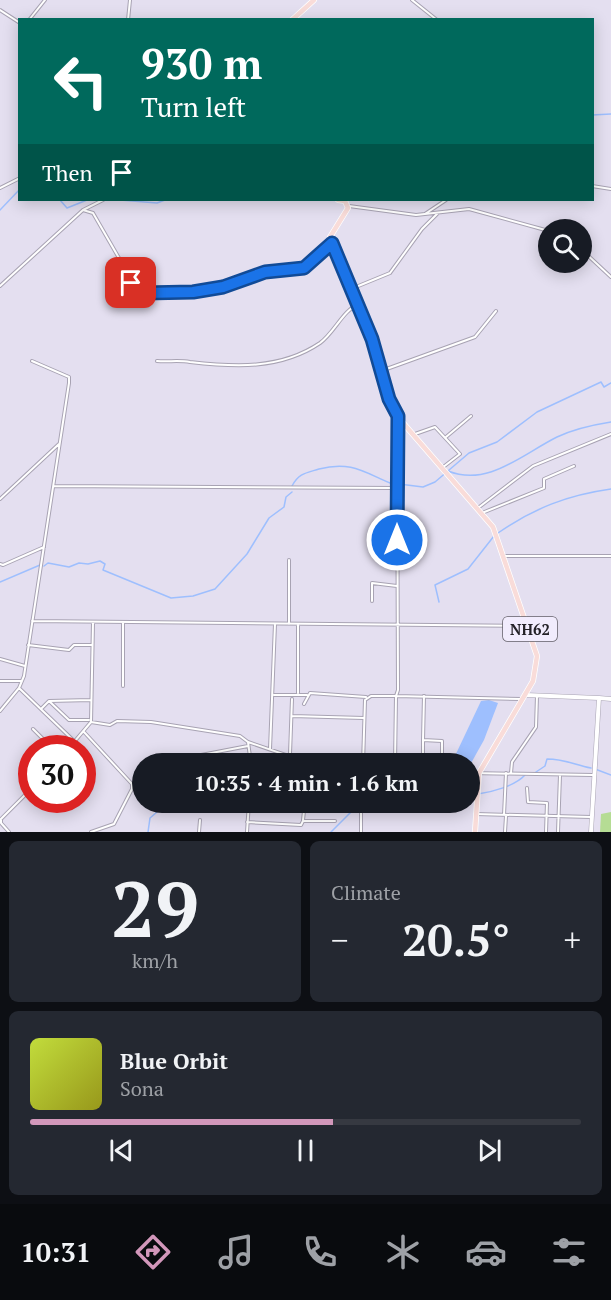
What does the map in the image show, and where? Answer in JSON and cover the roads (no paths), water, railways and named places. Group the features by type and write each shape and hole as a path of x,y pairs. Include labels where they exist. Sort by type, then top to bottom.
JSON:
{"main road":[{"path":"294,18 314,0"},
{"path":"332,243 330,237 333,229 348,206 340,201"},
{"name":"NH62","path":"332,243 358,305 389,399 398,416 493,527 529,626 537,666 525,697 480,771"},
{"name":"NH62","path":"475,832 476,814"}],"street":[{"path":"30,18 45,0"},
{"path":"128,18 130,0"},
{"path":"412,0 434,18"},
{"path":"0,10 18,22"},
{"path":"0,188 18,179"},
{"path":"594,186 611,189"},
{"path":"0,286 83,210 102,201"},
{"path":"425,214 444,201"},
{"path":"348,206 425,214 470,209 538,228"},
{"path":"83,210 93,213 126,274 144,293 193,292 223,287 265,272 304,268 332,243"},
{"path":"351,289 390,273 413,240 438,213"},
{"path":"592,259 611,277"},
{"path":"157,361 241,366 276,362 320,342 344,318 347,311 358,305"},
{"path":"381,371 476,337 496,311"},
{"path":"0,711 22,681 61,442 69,377 32,361"},
{"path":"395,753 398,416"},
{"path":"446,437 471,416"},
{"path":"414,434 435,427 446,437 460,454 445,471"},
{"path":"478,508 533,466 611,434"},
{"path":"0,499 61,442"},
{"path":"482,513 544,488 544,479 574,466"},
{"path":"54,486 396,488"},
{"path":"0,564 3,565 44,547"},
{"path":"505,556 611,556"},
{"path":"289,560 290,624"},
{"path":"372,601 372,583 397,586"},
{"path":"32,621 529,626"},
{"path":"81,735 91,721 93,623"},
{"path":"123,623 123,686"},
{"path":"270,749 275,624"},
{"path":"298,624 298,693"},
{"path":"28,645 69,650 74,645 92,645"},
{"path":"0,659 25,666"},
{"path":"0,681 22,681"},
{"path":"19,688 68,735"},
{"path":"273,695 298,693 367,697 537,696 611,699"},
{"path":"304,704 307,695"},
{"path":"423,753 424,696"},
{"path":"511,773 512,762 536,727 537,696"},
{"path":"363,753 367,697"},
{"path":"591,832 599,698"},
{"path":"290,753 292,699"},
{"path":"42,708 49,700 91,700"},
{"path":"49,700 69,720 110,725 117,722 151,722 235,734 248,744 286,753"},
{"path":"0,703 8,703"},
{"path":"292,716 364,717"},
{"path":"33,729 39,735"},
{"path":"84,732 132,784 132,789 114,824 91,832"},
{"path":"423,740 442,741 442,753"},
{"path":"207,753 248,744"},
{"path":"248,744 249,753"},
{"path":"480,773 593,775"},
{"path":"505,832 506,773"},
{"path":"558,832 560,774"},
{"path":"527,788 528,802 547,803 546,832"},
{"path":"9,832 1,820 18,802"},
{"path":"247,832 248,813"},
{"path":"303,832 304,813"},
{"path":"361,813 361,832"},
{"path":"476,814 591,817"},
{"path":"199,832 200,820"},
{"path":"248,822 301,825 303,821 335,821"}],"water":[{"path":"489,700 498,703 484,740 477,753 456,753 481,701"}],"waterway":[{"path":"594,115 611,114"},
{"path":"0,210 18,191"},
{"path":"61,201 67,208 84,201"},
{"path":"132,201 157,203 162,201"},
{"path":"399,484 423,487 435,482 469,453 497,442 537,412 601,382 604,387 611,383"},
{"path":"448,471 463,475 491,472 563,434 611,422"},
{"path":"292,486 297,478 307,473 341,466 359,470 395,485"},
{"path":"498,533 525,516 552,504 580,495 611,489"},
{"path":"44,566 48,563 69,567 79,563 88,564 100,561 105,564 103,570 171,598 193,596 215,589 247,554 269,518 284,507 286,497 292,492"},
{"path":"439,602 435,585 468,569 494,536"},
{"path":"0,582 40,565"},
{"path":"533,774 545,766 547,759 591,768"},
{"path":"595,769 611,775"},
{"path":"480,794 509,785 525,775"},
{"path":"148,832 150,818 156,813"},
{"path":"331,832 350,813"}]}
